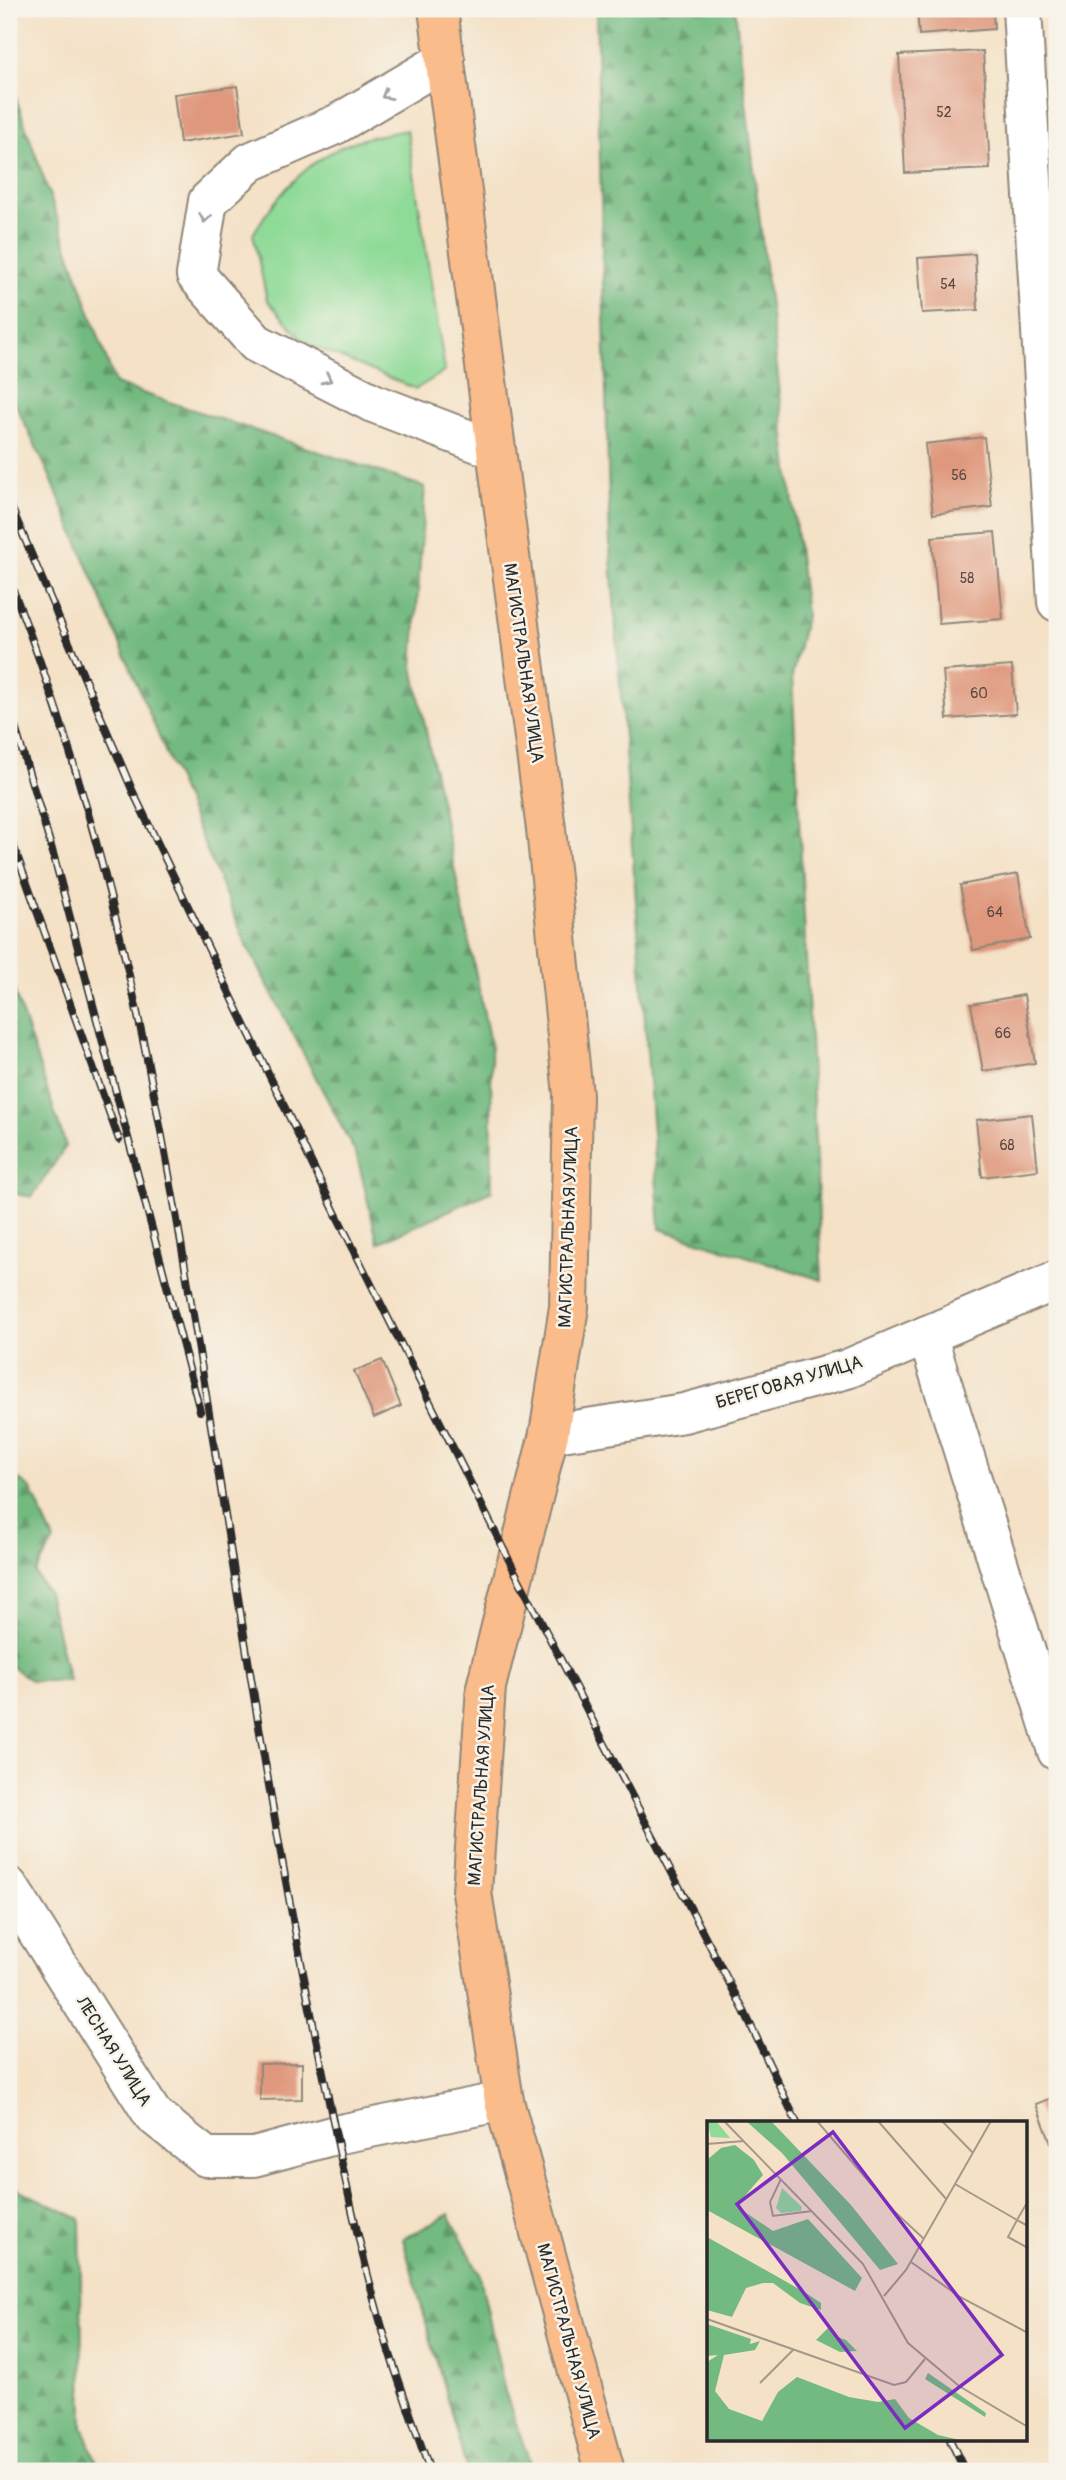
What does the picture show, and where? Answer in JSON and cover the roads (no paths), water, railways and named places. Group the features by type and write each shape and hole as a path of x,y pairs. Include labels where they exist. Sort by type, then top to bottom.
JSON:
{"main road":[{"name":"МАГИСТРАЛЬНАЯ УЛИЦА","path":"438,9 546,829 573,1095 569,1307 549,1434 486,1687 472,1892 504,2101 605,2471"}],"street":[{"path":"1022,9 1057,602"},
{"path":"445,61 337,124 250,162 208,201 196,275 256,343 373,402 496,450"},
{"name":"БЕРЕГОВАЯ УЛИЦА","path":"549,1434 684,1413 847,1368 1057,1280"},
{"path":"928,1335 1057,1751"},
{"name":"ЛЕСНАЯ УЛИЦА","path":"9,1887 153,2115 206,2157 254,2157 335,2135 504,2101"}],"railway":[{"path":"9,502 133,792 336,1214 514,1570 744,2011 796,2121"},
{"path":"9,580 81,787 134,1000 157,1108 195,1324 260,1730 314,2028 367,2271 389,2351 430,2471"},
{"path":"9,707 53,853 200,1411"},
{"path":"9,833 119,1140"},
{"path":"951,2442 965,2471"}]}
